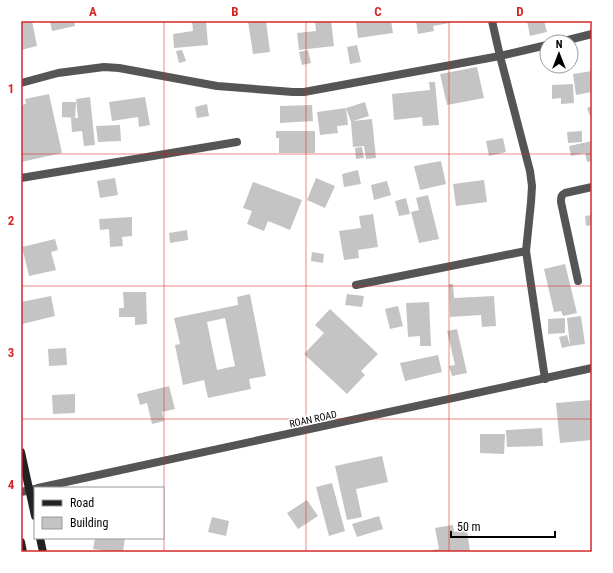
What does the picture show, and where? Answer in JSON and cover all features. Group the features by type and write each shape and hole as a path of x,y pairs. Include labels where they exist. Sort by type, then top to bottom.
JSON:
{"main road":[{"path":"21,452 31,489 34,509"},
{"path":"40,539 43,552"},
{"path":"21,542 23,552"}],"street":[{"path":"492,21 530,171 532,186 526,251 545,379"},
{"path":"579,37 592,34"},
{"path":"21,83 58,73 104,67 119,68 216,86 304,92 500,56 539,47"},
{"path":"21,178 237,142"},
{"path":"578,281 561,198 565,193 592,187"},
{"path":"356,285 526,251"},
{"name":"ROAN ROAD","path":"40,487 592,368"}],"building":[{"path":"21,21 32,21 37,46 21,50"},
{"path":"50,21 74,21 75,26 52,31"},
{"path":"192,21 206,21 208,45 174,48 173,34 193,31"},
{"path":"248,21 266,21 270,52 253,54"},
{"path":"315,21 331,21 334,46 299,50 297,33 316,31"},
{"path":"356,21 391,21 393,33 358,38"},
{"path":"416,21 455,22 433,26 434,31 418,34"},
{"path":"527,21 544,21 547,32 530,36"},
{"path":"357,45 361,62 350,64 347,47"},
{"path":"182,50 186,61 179,63 176,51"},
{"path":"308,50 311,63 302,65 299,52"},
{"path":"477,67 484,98 447,105 440,74"},
{"path":"592,71 592,92 576,95 573,74"},
{"path":"429,82 435,82 439,125 423,126 422,117 394,120 392,94 430,90"},
{"path":"573,84 574,103 561,104 561,98 552,99 552,85"},
{"path":"49,94 62,153 21,162 21,105 26,104 25,99"},
{"path":"90,97 95,145 84,146 82,131 72,132 71,118 78,118 76,99"},
{"path":"145,97 150,125 139,127 138,117 112,121 109,102"},
{"path":"62,102 76,102 75,118 62,117"},
{"path":"365,102 369,116 353,121 372,119 376,158 366,159 364,146 353,147 351,122 346,108"},
{"path":"207,104 209,116 197,118 195,107"},
{"path":"312,105 313,121 280,123 280,106"},
{"path":"592,106 592,115 590,116 587,108"},
{"path":"346,108 348,125 337,126 338,133 320,135 317,112"},
{"path":"120,125 121,141 98,142 96,126"},
{"path":"276,131 315,131 315,153 279,153 279,138 276,138"},
{"path":"582,131 582,142 568,143 567,132"},
{"path":"503,138 506,152 489,156 486,141"},
{"path":"592,141 592,161 587,162 585,153 571,156 569,146"},
{"path":"362,147 364,158 356,159 355,148"},
{"path":"441,161 446,184 420,190 414,166"},
{"path":"358,170 361,184 344,187 342,174"},
{"path":"115,178 118,195 100,198 97,181"},
{"path":"316,178 335,186 325,208 307,200"},
{"path":"484,180 487,202 456,206 453,184"},
{"path":"387,181 391,195 374,200 371,185"},
{"path":"253,182 302,200 290,230 268,221 264,231 247,224 252,211 243,208"},
{"path":"428,195 439,239 419,243 411,212 419,210 416,198"},
{"path":"406,198 410,214 399,216 395,201"},
{"path":"373,214 378,247 358,250 359,258 344,260 339,231 361,228 359,216"},
{"path":"592,215 592,225 586,226 585,216"},
{"path":"132,217 132,236 122,237 123,246 110,247 109,229 100,230 99,219"},
{"path":"187,230 188,240 170,243 169,233"},
{"path":"55,239 58,250 51,252 56,270 29,276 22,247"},
{"path":"312,252 324,254 323,263 311,261"},
{"path":"565,264 577,313 563,316 561,311 554,312 544,269"},
{"path":"449,284 453,284 454,298 494,296 496,326 482,327 481,315 450,317"},
{"path":"123,292 146,292 147,324 135,325 135,317 119,317 119,308 124,308"},
{"path":"250,294 266,376 249,379 251,389 208,398 204,380 183,385 175,345 180,344 174,318 238,305 237,297","holes":["225,318 235,366 217,370 207,322"]},
{"path":"347,294 364,296 362,307 345,305"},
{"path":"51,296 55,316 22,324 21,302"},
{"path":"429,302 431,346 420,346 420,336 408,337 406,303"},
{"path":"398,306 403,326 390,329 385,309"},
{"path":"330,309 378,354 361,371 365,375 347,394 304,354 324,333 315,325"},
{"path":"581,316 585,344 570,346 567,318"},
{"path":"565,318 565,333 548,334 548,319"},
{"path":"457,329 467,373 452,376 449,366 455,365 447,331"},
{"path":"567,335 570,346 562,348 559,337"},
{"path":"66,348 67,365 49,366 48,349"},
{"path":"438,355 442,372 405,381 400,363"},
{"path":"169,386 175,409 162,412 164,421 152,424 147,403 140,405 137,394"},
{"path":"75,394 75,413 53,414 52,395"},
{"path":"591,400 592,440 560,443 556,403"},
{"path":"542,428 543,446 507,447 506,430"},
{"path":"480,434 505,434 504,454 480,453"},
{"path":"382,456 388,482 356,489 362,517 347,520 335,466"},
{"path":"332,483 345,531 329,536 316,487"},
{"path":"307,500 318,516 298,529 287,513"},
{"path":"379,516 383,529 357,537 352,524"},
{"path":"212,517 229,521 226,536 208,532"},
{"path":"453,525 454,532 467,530 470,552 426,552 439,549 435,528"},
{"path":"95,539 125,539 123,552 93,549"}]}
